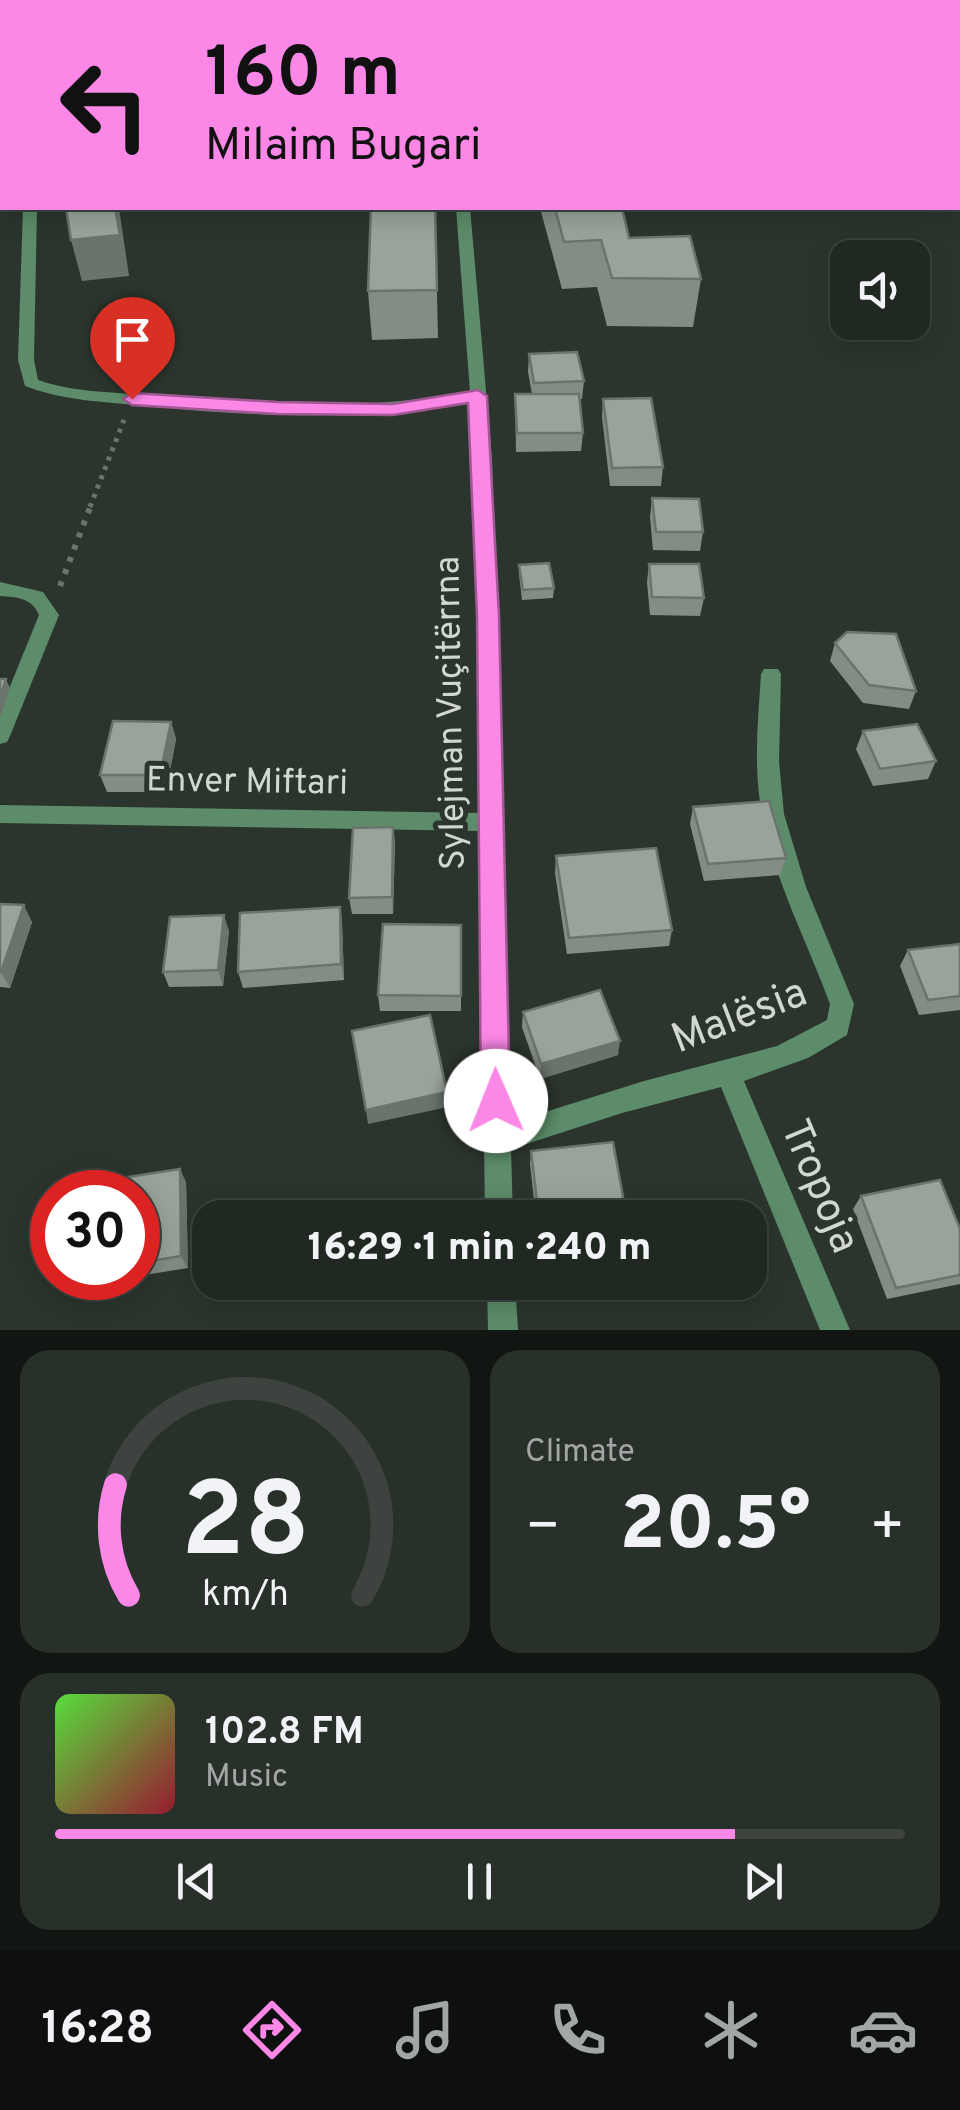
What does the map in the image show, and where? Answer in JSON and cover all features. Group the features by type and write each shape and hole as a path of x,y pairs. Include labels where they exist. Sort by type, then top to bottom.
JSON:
{"street":[{"path":"30,210 26,360 31,384 132,399 277,408 393,410 478,396"},
{"name":"Sylejman Vuçitërrna","path":"463,210 484,459 498,1200"},
{"path":"0,589 36,595 49,615 0,736"},
{"name":"Malësia","path":"496,1141 664,1088 728,1074 820,1040 838,1026 842,1004 785,859 773,814 768,764 770,674"},
{"name":"Enver Miftari","path":"0,814 492,822"},
{"name":"Tropoja","path":"728,1074 835,1330"},
{"path":"501,1300 502,1330"}],"path":[{"path":"49,615 132,399"}],"building":[{"path":"66,210 115,210 120,235 71,240"},
{"path":"371,210 435,210 437,290 368,291"},
{"path":"556,210 622,210 629,238 690,236 701,279 612,278 601,240 564,242"},
{"path":"577,352 584,381 534,383 529,354"},
{"path":"515,394 579,394 583,433 517,433"},
{"path":"651,398 663,467 612,468 603,399"},
{"path":"652,498 699,499 703,532 656,532"},
{"path":"549,563 554,588 523,590 519,565"},
{"path":"649,564 699,564 704,598 652,597"},
{"path":"847,632 896,634 916,691 869,685 835,643"},
{"path":"113,721 171,722 160,775 100,775"},
{"path":"917,724 936,761 880,769 863,731"},
{"path":"769,801 786,858 708,864 693,807"},
{"path":"393,827 392,897 349,898 353,828"},
{"path":"656,848 672,930 569,938 556,856"},
{"path":"0,904 24,905 1,972 0,972"},
{"path":"340,907 341,964 238,972 240,913"},
{"path":"224,915 218,970 163,972 170,917"},
{"path":"383,924 461,925 461,996 378,995"},
{"path":"960,944 960,996 928,1000 908,950"},
{"path":"600,990 620,1041 541,1064 523,1012"},
{"path":"430,1015 447,1092 366,1110 352,1031"},
{"path":"613,1142 624,1200 537,1200 531,1151"},
{"path":"180,1169 181,1256 160,1259 160,1172"},
{"path":"940,1180 960,1229 960,1275 896,1288 861,1196"}],"route":[{"path":"132,399 393,410 478,396 484,459 496,1101"}]}
